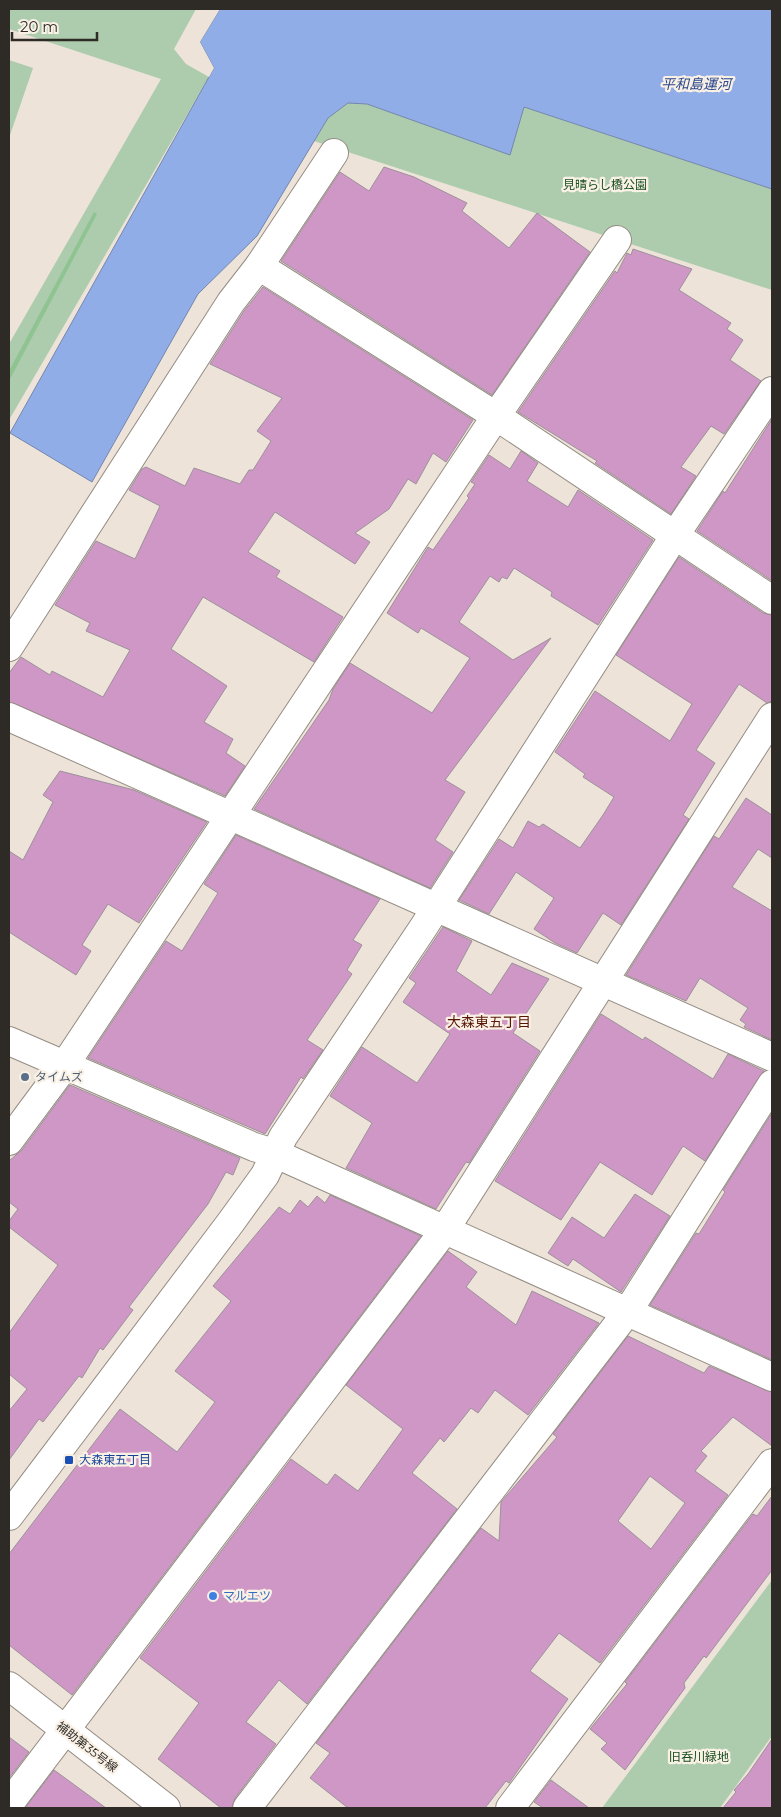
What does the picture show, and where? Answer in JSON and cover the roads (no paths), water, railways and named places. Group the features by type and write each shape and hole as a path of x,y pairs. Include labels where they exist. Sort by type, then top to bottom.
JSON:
{"street":[{"path":"9,647 231,302 259,266 334,153"},
{"path":"9,1141 66,1064 229,814 496,416 617,240"},
{"path":"259,266 496,416 772,600"},
{"path":"9,1516 193,1276 265,1175 274,1153 436,908 675,536 772,391"},
{"path":"9,717 772,1057"},
{"path":"9,1804 444,1231 772,717"},
{"path":"9,1041 66,1064 254,1147 274,1153 772,1377"},
{"path":"247,1808 628,1312 772,1084"},
{"path":"510,1808 772,1463"},
{"name":"補助第35号線","path":"9,1686 166,1808"}],"water":[{"name":"平和島運河","path":"220,9 772,9 772,189 524,107 510,155 367,104 348,103 328,118 257,236 198,294 92,482 10,433 214,68 200,42"}],"place":[{"name":"タイムズ","path":"25,1077"},
{"name":"大森東五丁目","path":"69,1460"},
{"name":"マルエツ","path":"213,1596"}],"district":[{"name":"大森東五丁目","path":"489,1022"}],"park label":[{"name":"見晴らし橋公園","path":"605,185"},
{"name":"旧呑川緑地","path":"699,1757"}]}
